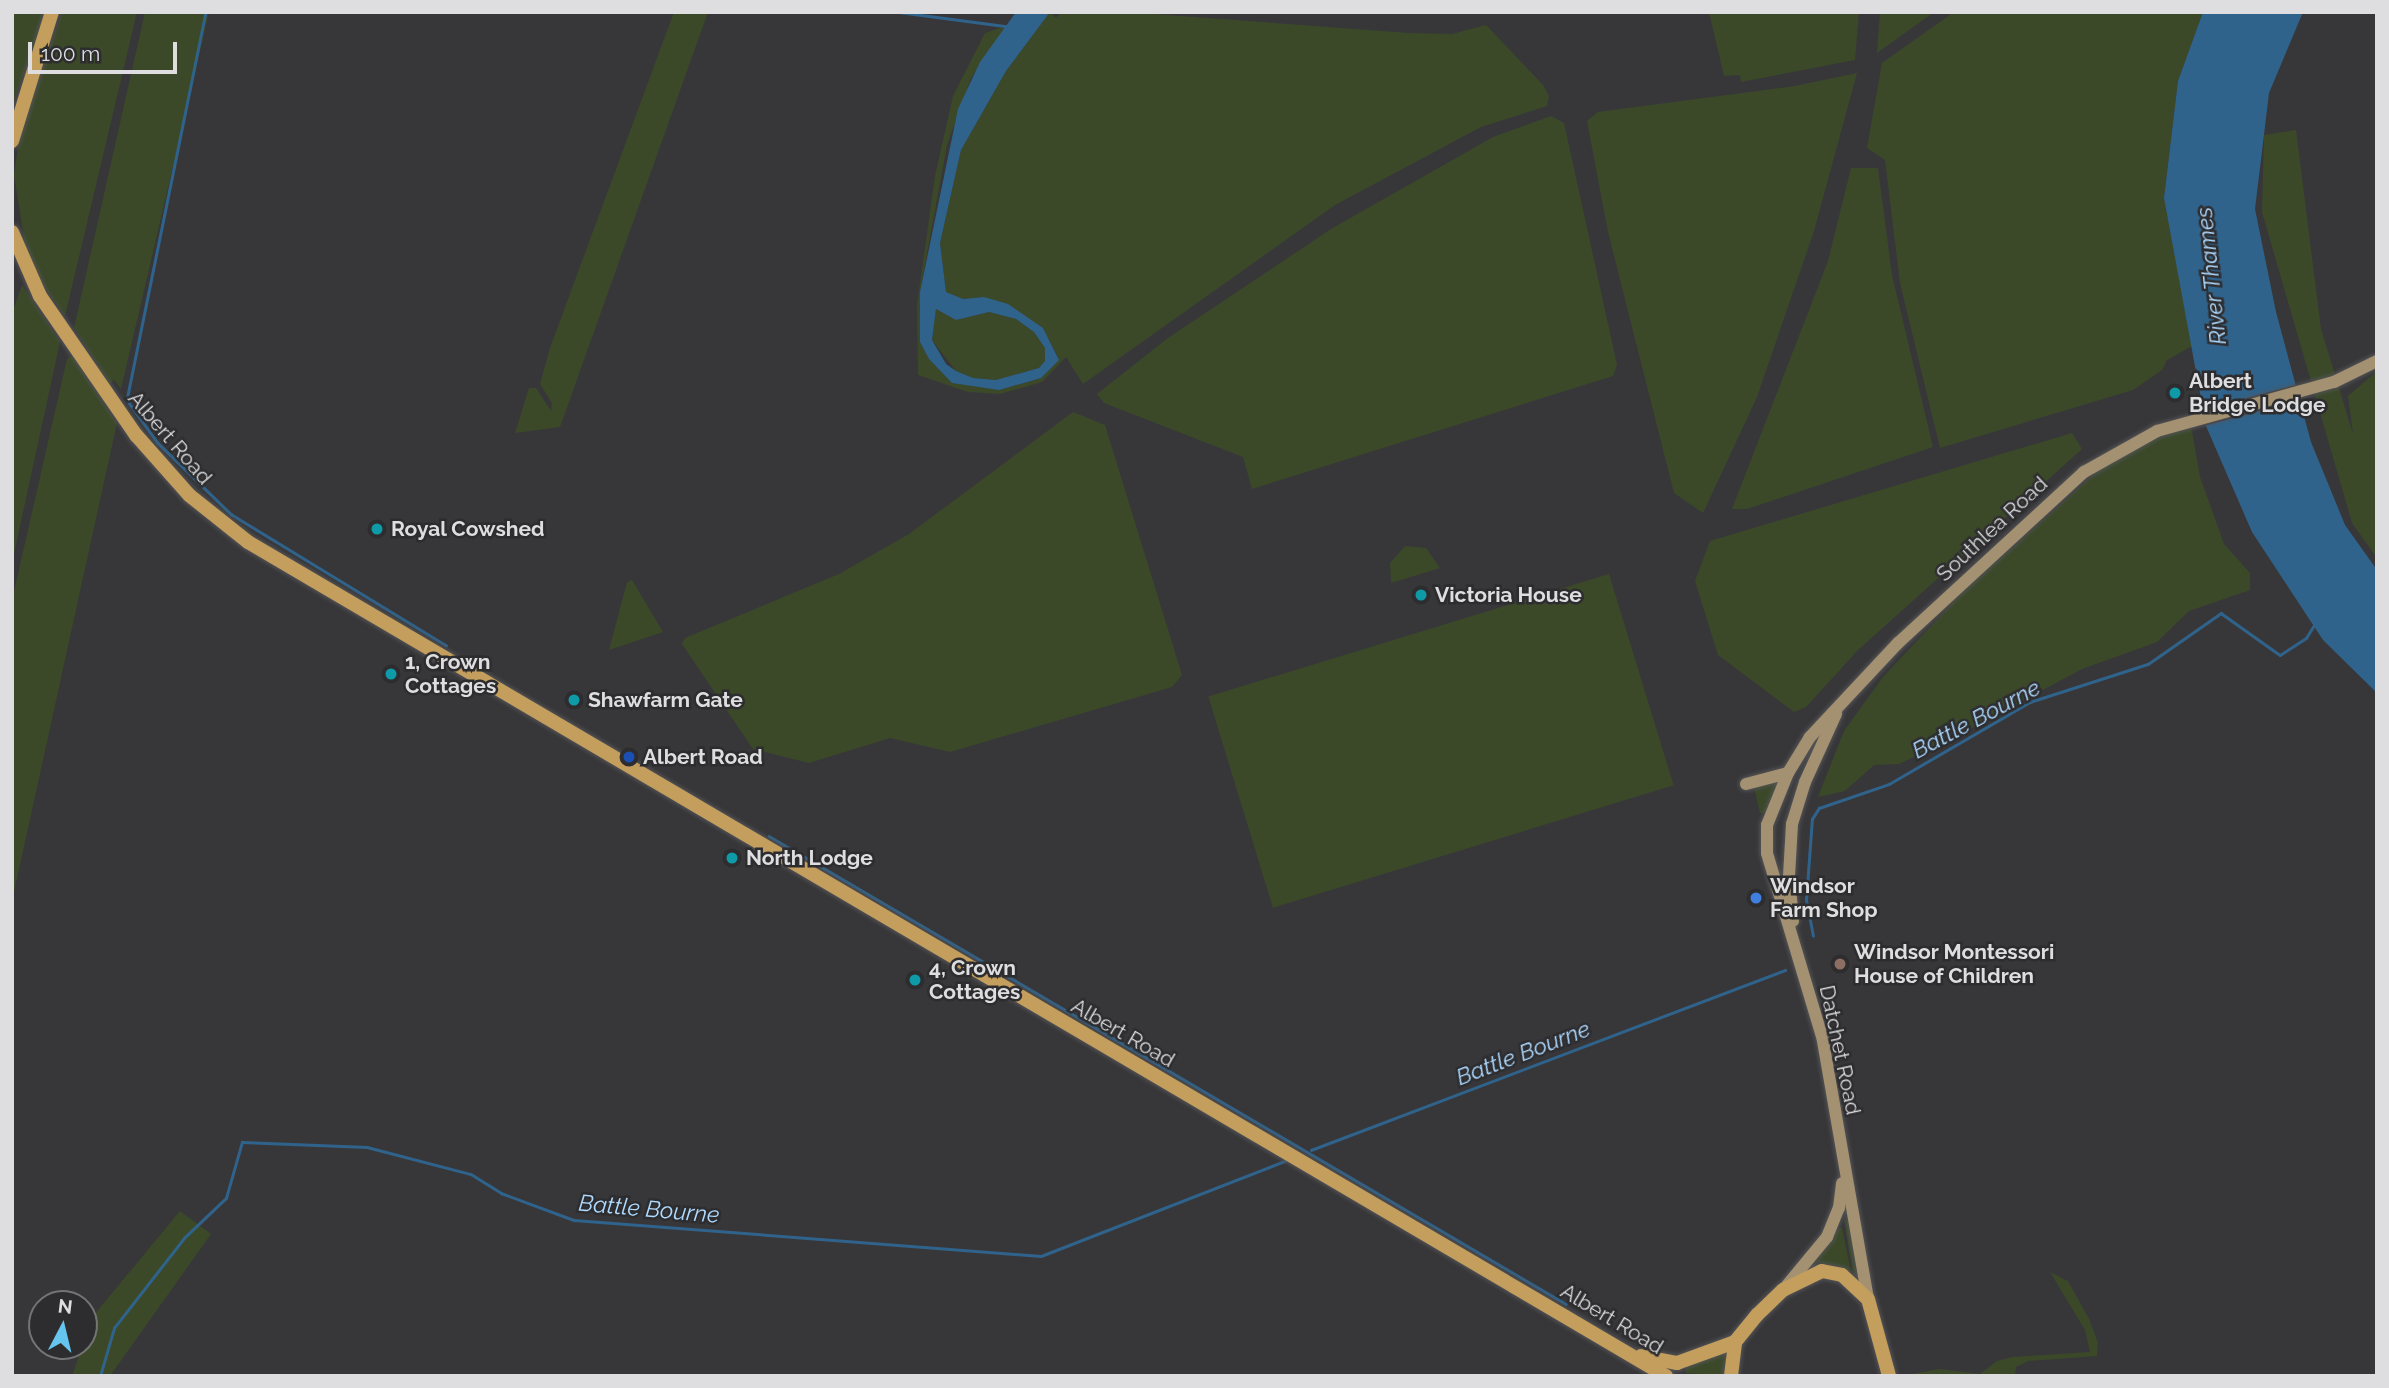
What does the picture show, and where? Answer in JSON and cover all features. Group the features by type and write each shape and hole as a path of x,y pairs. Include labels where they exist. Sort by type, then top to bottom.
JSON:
{"main road":[{"path":"12,141 52,12"},
{"path":"12,111 29,92"},
{"name":"Albert Road","path":"12,232 40,296 136,435 189,495 248,542 1666,1376"},
{"name":"Southlea Road","path":"1794,936 1767,853 1767,825 1788,773 1810,737 1840,703 1927,616 2084,471 2133,441 2194,420 2334,383 2377,361"},
{"name":"Southlea Road","path":"1794,936 1789,876 1792,824 1805,782 1840,703"},
{"path":"1746,784 1788,773"},
{"path":"1767,825 1792,824"},
{"name":"Datchet Road","path":"1794,936 1823,1040 1868,1299"},
{"name":"Datchet Road","path":"1783,1290 1835,1222 1844,1173"},
{"path":"1630,1353 1677,1363 1735,1342 1783,1290 1814,1272 1829,1271 1847,1278 1868,1299 1889,1376"},
{"path":"1731,1376 1735,1342"}],"green space":[{"path":"12,12 44,14 12,108"},
{"path":"62,12 137,12 65,316 39,279 26,250 14,175 20,132"},
{"path":"145,12 209,12 121,389 114,380 110,384 74,328"},
{"path":"674,12 708,12 560,427 515,433 529,388 536,388 551,411 552,403 540,384 550,348"},
{"path":"1050,12 1056,18 1061,12 1127,12 1409,33 1452,34 1486,25 1543,85 1549,96 1547,106 1481,127 1335,205 1083,384 1066,357 1042,382 1000,394 968,392 918,375 917,305 935,176 953,96 985,33 1006,26 971,78 947,145 920,292 920,342 929,359 952,383 999,390 1041,378 1059,359 1043,328 984,297 963,299 946,292 940,243 961,150 1006,71"},
{"path":"1709,12 1859,12 1855,60 1741,82 1740,75 1724,76"},
{"path":"1880,12 1934,12 1877,53"},
{"path":"1954,12 2203,12 2178,81 2164,197 2192,346 2167,360 2162,370 2133,390 1940,448 1900,283 1885,160 1867,148 1882,63"},
{"path":"1857,73 1814,231 1757,397 1703,513 1674,493 1608,232 1587,121 1598,112 1795,86"},
{"path":"1551,116 1564,123 1617,365 1613,376 1252,489 1243,457 1104,403 1097,394 1168,338 1331,229 1493,137"},
{"path":"2296,130 2321,329 2353,434 2348,396 2377,371 2377,558 2352,523 2262,212 2264,135"},
{"path":"1851,168 1878,168 1892,275 1933,447 1747,509 1732,509 1828,261"},
{"path":"22,285 60,342 12,563 12,313"},
{"path":"936,309 956,320 989,312 1016,319 1034,332 1045,348 1045,361 1039,368 996,380 973,378 956,371 932,340"},
{"path":"72,356 117,423 12,901 12,600 67,359"},
{"path":"1073,412 1105,425 1182,675 1172,687 950,752 890,738 809,763 753,749 682,644 685,638 839,574 909,534"},
{"path":"2191,426 2200,477 2224,544 2250,573 2250,590 2189,611 2157,642 2082,669 1948,741 1899,764 1874,765 1845,791 1818,797 1844,731 1883,677 1961,594 2100,469 2139,446"},
{"path":"2072,433 2082,449 1858,650 1806,707 1794,712 1718,655 1695,581 1710,541"},
{"path":"1405,546 1426,548 1440,568 1391,583 1390,563"},
{"path":"1609,574 1674,785 1273,908 1208,697"},
{"path":"632,580 663,632 609,650 627,582"},
{"path":"1778,781 1768,812 1760,813 1754,787"},
{"path":"180,1211 211,1234 110,1376 72,1376 78,1360 98,1360 98,1310"},
{"path":"1844,1219 1848,1220 1858,1276 1853,1274"},
{"path":"1840,1227 1842,1228 1851,1272 1815,1262"},
{"path":"2050,1272 2068,1281 2089,1319 2098,1343 2097,1356 2028,1361 2016,1367 2015,1376 1901,1376 1939,1369 1980,1374 1997,1361 2012,1357 2090,1352 2085,1330"},
{"path":"1725,1353 1729,1376 1686,1373 1686,1366"}],"water":[{"path":"1016,12 1050,12 1006,71 961,150 940,243 946,292 963,299 984,297 1008,304 1043,328 1059,360 1041,378 999,390 952,383 929,359 920,342 920,292 958,109 980,62","holes":["936,309 956,320 989,312 1016,319 1034,332 1045,348 1045,361 1039,368 996,380 973,378 956,371 946,364 932,340"]},
{"name":"River Thames","path":"2203,12 2303,12 2269,93 2255,209 2276,312 2311,442 2345,525 2377,570 2377,693 2323,640 2252,532 2206,426 2164,198 2178,81"}],"pier":[{"path":"2299,384 2303,399 2204,426 2200,411"}],"waterway":[{"path":"206,12 127,400 158,443 231,514 446,645"},
{"path":"899,12 1006,26"},
{"name":"Battle Bourne","path":"1813,936 1806,900 1812,819 1819,808 1889,784 2030,702 2148,664 2221,613 2280,655 2306,638 2314,625"},
{"path":"769,836 1566,1304"},
{"name":"Battle Bourne","path":"1311,1150 1785,970"},
{"name":"Battle Bourne","path":"100,1376 114,1328 184,1238 226,1198 242,1142 367,1147 471,1174 501,1193 574,1220 1041,1256 1285,1161"}],"place":[{"name":"Albert Bridge Lodge","path":"2175,393"},
{"name":"Royal Cowshed","path":"377,529"},
{"name":"Victoria House","path":"1421,595"},
{"name":"1, Crown Cottages","path":"391,674"},
{"name":"Shawfarm Gate","path":"574,700"},
{"name":"Albert Road","path":"629,757"},
{"name":"North Lodge","path":"732,858"},
{"name":"Windsor Farm Shop","path":"1756,898"},
{"name":"Windsor Montessori House of Children","path":"1840,964"},
{"name":"4, Crown Cottages","path":"915,980"}]}
